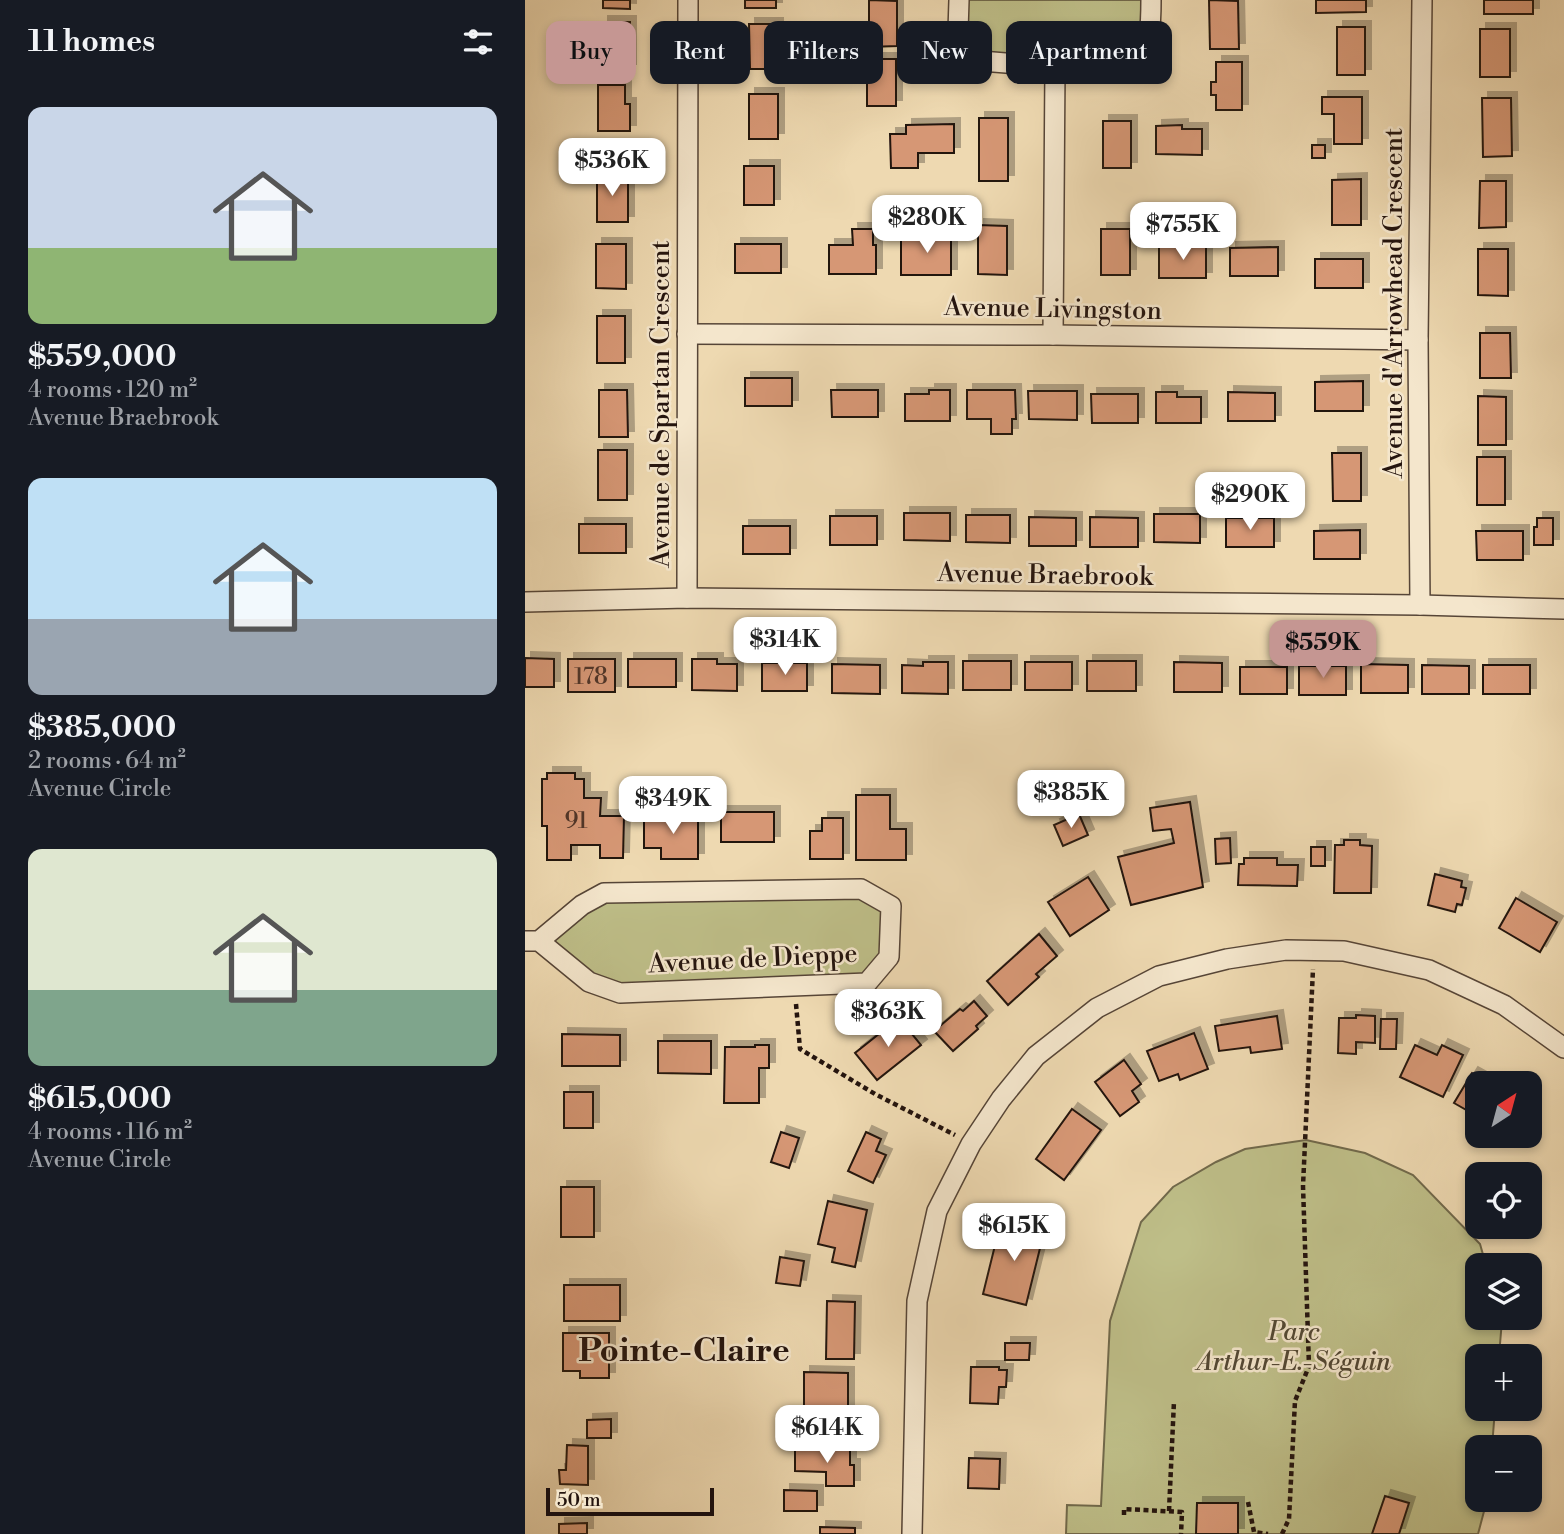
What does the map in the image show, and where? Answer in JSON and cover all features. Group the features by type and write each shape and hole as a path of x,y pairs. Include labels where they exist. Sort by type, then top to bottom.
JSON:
{"street":[{"name":"Avenue de Spartan Crescent","path":"687,598 688,0"},
{"path":"959,0 958,32 966,50 981,61 1006,63"},
{"path":"1151,0 1151,21"},
{"name":"Avenue d'Arrowhead Crescent","path":"1420,606 1418,340 1422,0"},
{"path":"1053,335 1055,84"},
{"name":"Avenue Livingston","path":"687,334 1418,340"},
{"name":"Avenue Braebrook","path":"525,602 687,598 1564,609"},
{"name":"Avenue de Dieppe","path":"861,889 891,906 889,957 867,983 620,993 589,982 532,941 582,905 604,893 861,889"},
{"path":"912,1534 917,1301 937,1212 971,1144 1001,1100 1036,1056 1097,1008 1159,976 1227,959 1286,950 1344,951 1429,970 1504,1005 1564,1048"}],"path":[{"path":"1282,1534 1289,1519 1294,1401 1309,1366 1303,1186 1314,951"},
{"path":"795,985 800,1049 875,1094 971,1144"},
{"path":"1169,1511 1174,1401"},
{"path":"1248,1502 1254,1532 1268,1534"},
{"path":"1124,1515 1124,1510 1182,1512 1181,1534"}],"green space":[{"path":"959,0 1151,0 1146,21 1006,21 1006,58 992,55 992,21 962,21"},
{"path":"861,889 891,906 889,957 867,983 620,993 539,941 604,893"},
{"name":"Parc Arthur-E.-Séguin","path":"1306,1140 1365,1153 1413,1175 1465,1229 1465,1239 1475,1239 1480,1244 1483,1253 1465,1253 1465,1330 1501,1330 1500,1344 1465,1344 1465,1421 1494,1421 1493,1435 1465,1435 1465,1512 1484,1512 1478,1534 1066,1534 1067,1505 1101,1506 1110,1321 1141,1222 1173,1187 1245,1149"}],"building":[{"path":"603,0 630,0 630,9 603,8"},
{"path":"745,0 776,0 776,8 745,8"},
{"path":"869,0 897,1 897,46 883,46 883,21 869,21"},
{"path":"1209,0 1238,1 1239,49 1210,49"},
{"path":"1316,0 1366,0 1366,12 1316,13"},
{"path":"1484,0 1533,0 1533,14 1484,14"},
{"path":"750,24 764,24 764,69 750,69"},
{"path":"1337,27 1365,27 1365,75 1337,75"},
{"path":"1480,29 1510,29 1510,77 1480,77"},
{"path":"883,59 896,59 896,106 867,106 867,84 883,84"},
{"path":"1216,62 1242,62 1242,110 1216,110 1216,95 1211,95 1211,82 1216,82"},
{"path":"598,85 625,85 625,104 630,104 630,131 598,131"},
{"path":"749,94 778,94 778,139 749,139"},
{"path":"1322,97 1362,97 1362,144 1334,144 1334,114 1322,114"},
{"path":"1482,98 1511,98 1512,156 1483,157"},
{"path":"979,118 1008,118 1008,181 979,181"},
{"path":"1103,121 1131,121 1131,168 1103,168"},
{"path":"954,124 954,153 918,153 918,168 891,168 890,134 906,134 906,125"},
{"path":"1182,125 1182,129 1202,129 1202,155 1156,154 1156,126"},
{"path":"1312,145 1325,145 1325,158 1312,158"},
{"path":"744,166 774,166 774,205 744,205"},
{"path":"597,173 628,173 628,222 597,222"},
{"path":"1361,179 1361,225 1332,225 1332,180"},
{"path":"1480,181 1506,181 1506,227 1479,228"},
{"path":"978,225 1007,226 1007,275 978,274"},
{"path":"852,229 873,229 876,274 829,274 829,245 853,245"},
{"path":"1101,229 1130,229 1130,275 1101,275"},
{"path":"927,230 951,230 951,275 901,275 901,239 927,239"},
{"path":"596,244 626,244 626,289 596,288"},
{"path":"735,244 781,244 781,273 735,273"},
{"path":"1159,246 1206,246 1206,278 1159,278"},
{"path":"1278,247 1278,276 1230,276 1230,248"},
{"path":"1478,249 1508,249 1508,296 1478,295"},
{"path":"1315,259 1363,259 1363,288 1315,288"},
{"path":"597,316 625,316 625,363 597,363"},
{"path":"1480,333 1510,333 1511,378 1480,378"},
{"path":"745,378 792,378 792,406 745,406"},
{"path":"1363,381 1363,411 1315,411 1315,382"},
{"path":"599,390 627,390 628,437 599,437"},
{"path":"831,390 878,390 878,417 832,417"},
{"path":"929,390 950,390 950,421 905,421 905,394 929,394"},
{"path":"967,390 1015,390 1016,419 1012,419 1012,434 991,434 991,419 967,419"},
{"path":"1028,391 1077,391 1077,420 1029,419"},
{"path":"1156,392 1177,392 1177,397 1201,397 1201,423 1156,423"},
{"path":"1228,392 1275,393 1275,421 1228,421"},
{"path":"1091,394 1138,394 1138,423 1092,423"},
{"path":"1478,396 1506,397 1506,445 1478,445"},
{"path":"598,450 627,450 627,500 598,500"},
{"path":"1332,453 1361,453 1361,501 1333,501"},
{"path":"1477,457 1505,457 1505,505 1477,505"},
{"path":"904,513 950,513 950,541 904,540"},
{"path":"1154,514 1200,514 1200,543 1154,542"},
{"path":"966,515 1010,515 1010,543 966,542"},
{"path":"830,516 877,516 877,545 830,545"},
{"path":"1029,517 1076,518 1076,546 1029,546"},
{"path":"1090,517 1138,518 1138,547 1090,547"},
{"path":"1226,518 1274,518 1274,547 1226,547"},
{"path":"1537,518 1553,518 1553,545 1534,545"},
{"path":"579,524 626,524 626,553 579,553"},
{"path":"743,526 790,526 790,554 743,554"},
{"path":"1360,530 1360,559 1314,559 1314,531"},
{"path":"1476,531 1523,531 1523,560 1477,560"},
{"path":"525,658 554,659 554,687 525,687"},
{"path":"568,659 615,659 615,692 568,692"},
{"path":"628,659 676,659 676,687 628,687"},
{"path":"692,659 717,659 717,664 737,664 737,691 692,690"},
{"path":"963,661 1011,661 1011,690 963,690"},
{"path":"1087,661 1136,661 1136,691 1087,691"},
{"path":"923,662 948,662 948,694 902,693 902,665 923,666"},
{"path":"1025,662 1072,662 1072,690 1025,690"},
{"path":"1174,662 1222,663 1222,692 1174,692"},
{"path":"762,663 807,663 807,691 762,691"},
{"path":"832,664 880,665 880,694 832,693"},
{"path":"1361,664 1408,665 1408,693 1361,693"},
{"path":"1422,665 1469,666 1469,694 1422,694"},
{"path":"1483,665 1530,665 1530,694 1483,694"},
{"path":"1299,666 1346,666 1346,695 1299,695"},
{"path":"1240,667 1287,667 1287,694 1240,694"},
{"path":"547,773 575,773 575,779 584,779 584,798 601,798 600,816 624,816 623,858 600,858 600,845 571,845 571,860 547,860 547,826 542,826 542,779 547,779"},
{"path":"856,795 890,795 890,829 906,829 906,860 856,860"},
{"path":"1190,802 1203,887 1131,905 1118,857 1174,843 1171,829 1153,831 1150,808"},
{"path":"721,812 774,812 774,842 721,842"},
{"path":"661,814 698,815 698,859 661,859 661,848 644,848 644,820 661,820"},
{"path":"1079,814 1088,835 1063,846 1054,825"},
{"path":"822,818 843,818 843,859 810,859 810,831 822,831"},
{"path":"1230,838 1231,863 1216,864 1215,839"},
{"path":"1344,840 1360,840 1360,845 1372,846 1371,893 1334,893 1335,845 1344,845"},
{"path":"1311,847 1325,847 1325,866 1311,866"},
{"path":"1244,858 1277,858 1277,865 1298,865 1297,886 1238,885 1239,864 1244,864"},
{"path":"1435,874 1462,881 1461,887 1466,888 1462,905 1457,904 1455,912 1428,905"},
{"path":"1088,877 1109,910 1070,936 1048,902"},
{"path":"1516,898 1557,922 1540,952 1499,928"},
{"path":"1039,934 1057,956 1036,974 1039,977 1008,1005 987,981"},
{"path":"974,1001 987,1016 976,1026 978,1029 953,1051 934,1031"},
{"path":"1356,1015 1375,1016 1375,1043 1356,1042 1356,1054 1338,1053 1339,1018 1356,1018"},
{"path":"1277,1016 1282,1049 1251,1053 1250,1047 1219,1051 1215,1026"},
{"path":"899,1018 921,1045 877,1080 855,1053"},
{"path":"1381,1019 1397,1019 1396,1049 1380,1049"},
{"path":"1194,1033 1208,1069 1180,1080 1178,1074 1159,1081 1147,1051"},
{"path":"562,1034 620,1035 620,1066 562,1066"},
{"path":"658,1041 711,1041 711,1074 658,1073"},
{"path":"769,1045 769,1068 759,1068 759,1103 724,1103 725,1047"},
{"path":"1415,1045 1437,1055 1442,1045 1463,1055 1443,1097 1400,1077"},
{"path":"1124,1060 1141,1084 1132,1091 1139,1102 1120,1116 1095,1082"},
{"path":"1465,1085 1465,1109 1454,1103"},
{"path":"564,1092 593,1092 593,1128 564,1128"},
{"path":"1072,1109 1101,1130 1064,1180 1036,1159"},
{"path":"781,1132 799,1138 789,1168 771,1162"},
{"path":"866,1132 881,1139 876,1151 886,1155 873,1183 848,1171"},
{"path":"561,1187 594,1187 594,1237 561,1237"},
{"path":"828,1201 867,1210 855,1267 832,1262 835,1248 818,1244"},
{"path":"1001,1221 1044,1232 1026,1305 983,1294"},
{"path":"780,1257 804,1261 800,1286 776,1283"},
{"path":"564,1285 620,1285 620,1321 564,1321"},
{"path":"827,1301 855,1302 854,1359 826,1359"},
{"path":"563,1333 609,1333 609,1378 580,1378 580,1371 563,1371"},
{"path":"1005,1343 1030,1343 1029,1360 1005,1360"},
{"path":"971,1367 999,1367 999,1370 1007,1370 1006,1387 999,1387 998,1404 970,1403"},
{"path":"804,1372 848,1373 848,1417 804,1416"},
{"path":"611,1419 611,1438 587,1438 587,1420"},
{"path":"567,1445 588,1446 588,1485 560,1484 559,1470 566,1470"},
{"path":"795,1449 850,1450 850,1465 854,1465 854,1486 826,1486 826,1472 795,1471"},
{"path":"969,1458 1000,1459 999,1489 968,1488"},
{"path":"784,1490 817,1491 817,1511 784,1511"},
{"path":"1385,1496 1409,1503 1399,1534 1372,1534"},
{"path":"1197,1503 1238,1503 1238,1534 1196,1534"},
{"path":"587,1523 587,1534 559,1534 559,1524"},
{"path":"820,1527 855,1528 855,1534 820,1534"}],"district":[{"name":"Pointe-Claire","path":"684,1351"}]}
